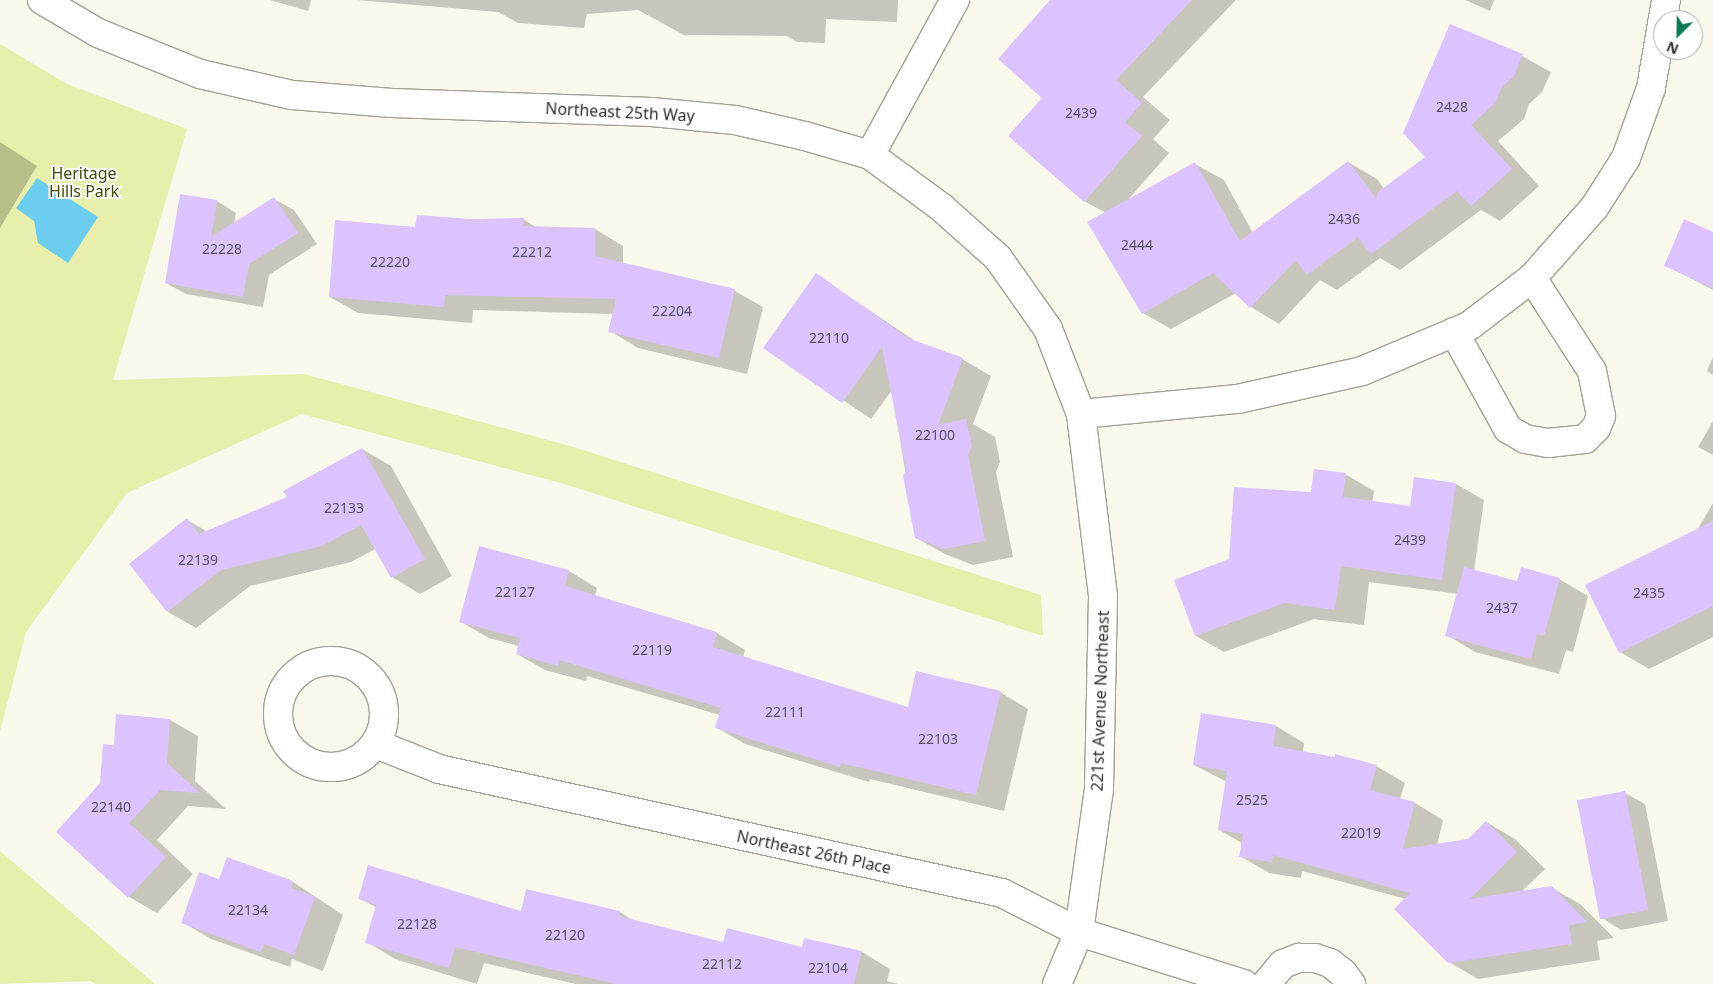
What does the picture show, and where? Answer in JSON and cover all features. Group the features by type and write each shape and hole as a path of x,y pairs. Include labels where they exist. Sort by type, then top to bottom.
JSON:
{"street":[{"name":"Northeast 25th Way","path":"42,0 98,33 200,74 292,95 689,115 735,120 870,156 941,207 998,258 1048,329 1081,414"},
{"path":"870,156 955,0"},
{"path":"1081,414 1238,399 1362,371 1469,326 1532,278 1594,208 1626,158 1651,88 1666,0"},
{"path":"1454,332 1508,429 1525,439 1548,443 1585,439 1596,428 1601,416 1592,372 1532,278"},
{"name":"221st Avenue Northeast","path":"1057,984 1079,932 1099,789 1103,597 1081,414"},
{"name":"Northeast 26th Place","path":"376,744 439,769 1002,894 1079,932 1244,984"},
{"path":"1266,984 1283,964 1298,958 1315,958 1330,963 1343,973 1350,984"}],"green space":[{"name":"Heritage Hills Park","path":"0,44 67,84 187,129 113,380 304,374 570,446 1041,595 1043,636 561,483 302,414 127,493 26,632 0,731"},
{"path":"0,851 155,984 95,984 91,981 0,984"}],"water":[{"path":"37,178 98,217 68,263 38,243 34,221 16,208"}],"building":[{"path":"1050,0 1192,0 1116,80 1142,103 1125,122 1142,136 1084,202 1008,136 1042,98 998,59"},
{"path":"1450,24 1523,54 1514,76 1501,88 1495,103 1471,125 1512,169 1471,206 1457,191 1371,254 1358,237 1307,275 1296,260 1250,308 1213,273 1142,314 1087,222 1195,162 1240,241 1348,161 1376,198 1378,192 1425,157 1403,133"},
{"path":"180,194 217,200 211,237 274,197 298,233 249,264 243,297 165,283"},
{"path":"417,215 471,219 524,218 523,226 595,228 595,256 735,289 719,358 608,332 616,299 445,295 444,307 329,297 335,220 415,227"},
{"path":"1684,219 1713,232 1713,288 1664,266"},
{"path":"816,273 908,338 963,358 938,425 966,419 972,446 968,455 985,541 944,549 915,538 903,476 906,469 882,347 842,403 763,348"},
{"path":"362,448 425,559 391,578 361,525 322,546 221,570 167,612 129,564 187,518 199,534 287,497 283,491"},
{"path":"1314,469 1346,473 1343,497 1410,506 1414,477 1456,483 1442,580 1341,566 1335,610 1285,603 1195,636 1174,580 1229,559 1234,487 1311,492"},
{"path":"1713,521 1713,606 1619,653 1585,585"},
{"path":"479,546 569,570 565,586 717,632 713,647 908,707 916,671 1001,691 976,795 841,763 840,767 715,728 721,708 559,660 558,666 516,654 520,638 459,622"},
{"path":"1464,567 1517,581 1521,567 1560,578 1544,636 1537,634 1531,659 1445,636"},
{"path":"1201,713 1276,725 1273,746 1335,757 1335,754 1377,765 1370,790 1415,802 1403,849 1468,839 1486,821 1517,852 1470,899 1552,886 1587,922 1569,925 1572,944 1448,963 1394,909 1410,893 1273,855 1272,862 1239,857 1243,834 1218,830 1227,771 1193,765"},
{"path":"116,714 170,719 167,763 200,793 160,790 129,823 166,857 128,898 56,832 100,783 103,744 114,745"},
{"path":"1625,791 1648,910 1600,919 1577,800"},
{"path":"227,857 293,881 291,888 315,897 294,955 264,944 261,952 181,923 199,872 219,879"},
{"path":"368,865 521,911 526,889 620,911 619,916 723,942 727,928 802,947 804,938 862,951 854,984 616,984 455,947 449,968 365,943 376,905 358,899"}]}
